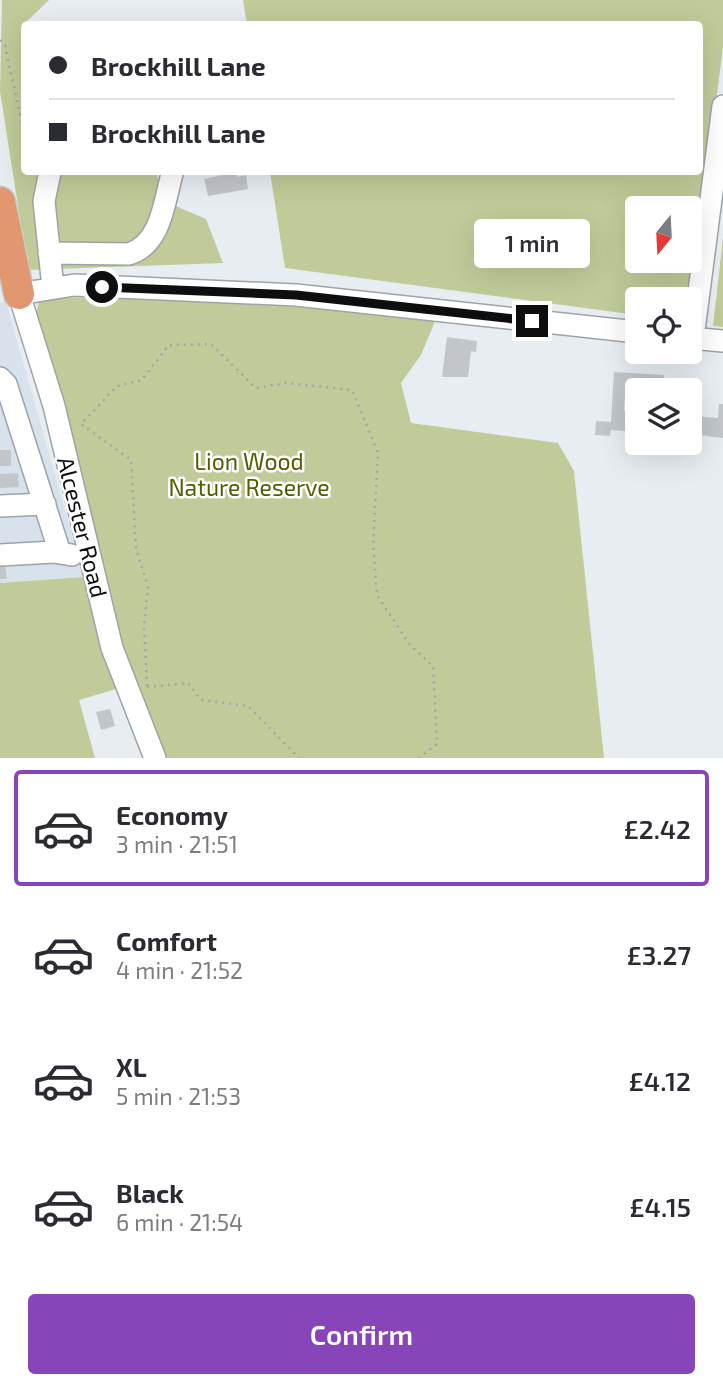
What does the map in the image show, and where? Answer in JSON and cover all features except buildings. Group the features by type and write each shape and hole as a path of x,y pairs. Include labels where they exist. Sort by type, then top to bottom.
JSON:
{"highway":[{"path":"0,202 19,294"}],"street":[{"path":"698,287 723,106"},
{"path":"49,175 44,201 53,288"},
{"path":"49,253 129,254 141,251 151,241 161,217 172,175"},
{"path":"19,294 74,285 296,295 625,331"},
{"name":"Alcester Road","path":"19,294 54,406 112,648 155,758"},
{"path":"702,339 723,341"},
{"path":"0,377 6,384 10,430 45,504 60,553"},
{"path":"0,506 45,504"},
{"path":"0,555 60,553 91,561"}],"path":[{"path":"0,40 5,46 21,119"},
{"path":"299,758 248,706 201,700 188,683 147,687 144,626 148,586 136,549 131,460 81,424 117,386 142,380 169,345 211,344 256,388 286,383 352,390 378,453 373,544 377,595 410,645 433,666 437,744 419,758"}],"shaded area":[{"path":"6,302 84,577 0,583 0,303"}],"green space":[{"path":"2,0 49,0 27,21 21,21 21,175 157,175 164,201 206,219 223,263 28,270 0,91"},
{"path":"243,0 723,0 723,47 702,212 702,196 625,196 625,273 694,273 693,287 625,287 625,313 285,268 270,175 703,175 703,21 246,21"},
{"path":"723,238 723,327 713,326"},
{"name":"Lion Wood Nature Reserve","path":"40,297 296,301 436,319 421,355 401,383 411,423 558,443 574,471 604,758 164,758 115,639 36,314"},
{"path":"84,577 116,689 79,700 95,758 0,758 0,583"}],"route":[{"path":"102,287 296,295 532,321"}]}
